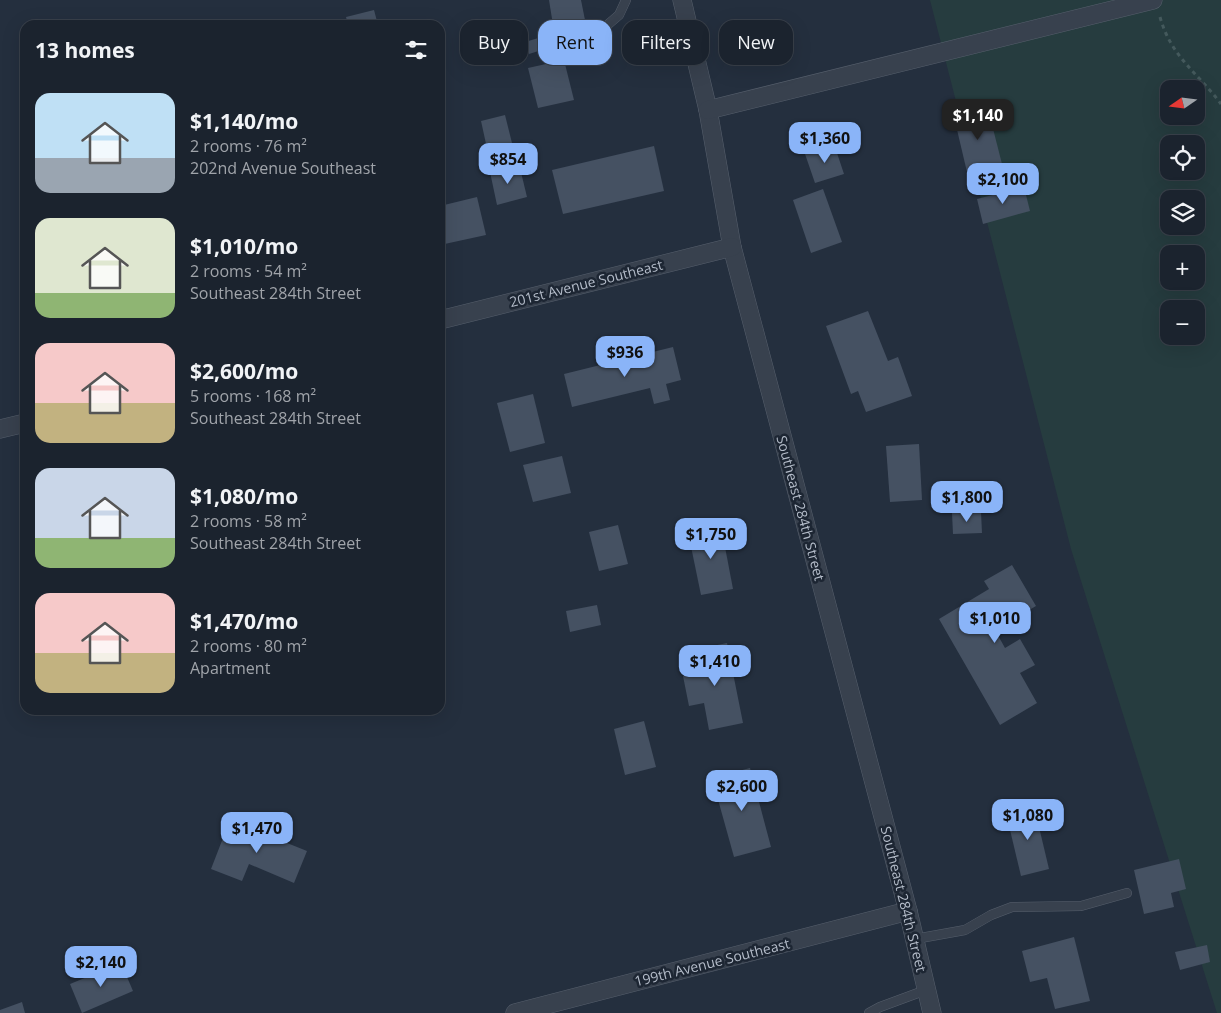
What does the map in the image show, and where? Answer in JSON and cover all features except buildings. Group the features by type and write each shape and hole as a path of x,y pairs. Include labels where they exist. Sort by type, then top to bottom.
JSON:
{"street":[{"name":"Southeast 284th Street","path":"682,0 708,110 732,247 908,911 932,1013"},
{"path":"708,110 1155,4"},
{"name":"201st Avenue Southeast","path":"445,319 732,247"},
{"path":"0,430 20,424"},
{"name":"199th Avenue Southeast","path":"515,1013 908,911"}],"lane":[{"path":"612,21 618,15 626,0"},
{"path":"914,938 965,930 991,914 1012,907 1081,906 1127,893"},
{"path":"869,1013 926,990"}],"path":[{"path":"1155,4 1164,34 1180,58 1221,104"}],"green space":[{"path":"930,0 1221,0 1221,1013 1217,1013 1071,549"}]}
